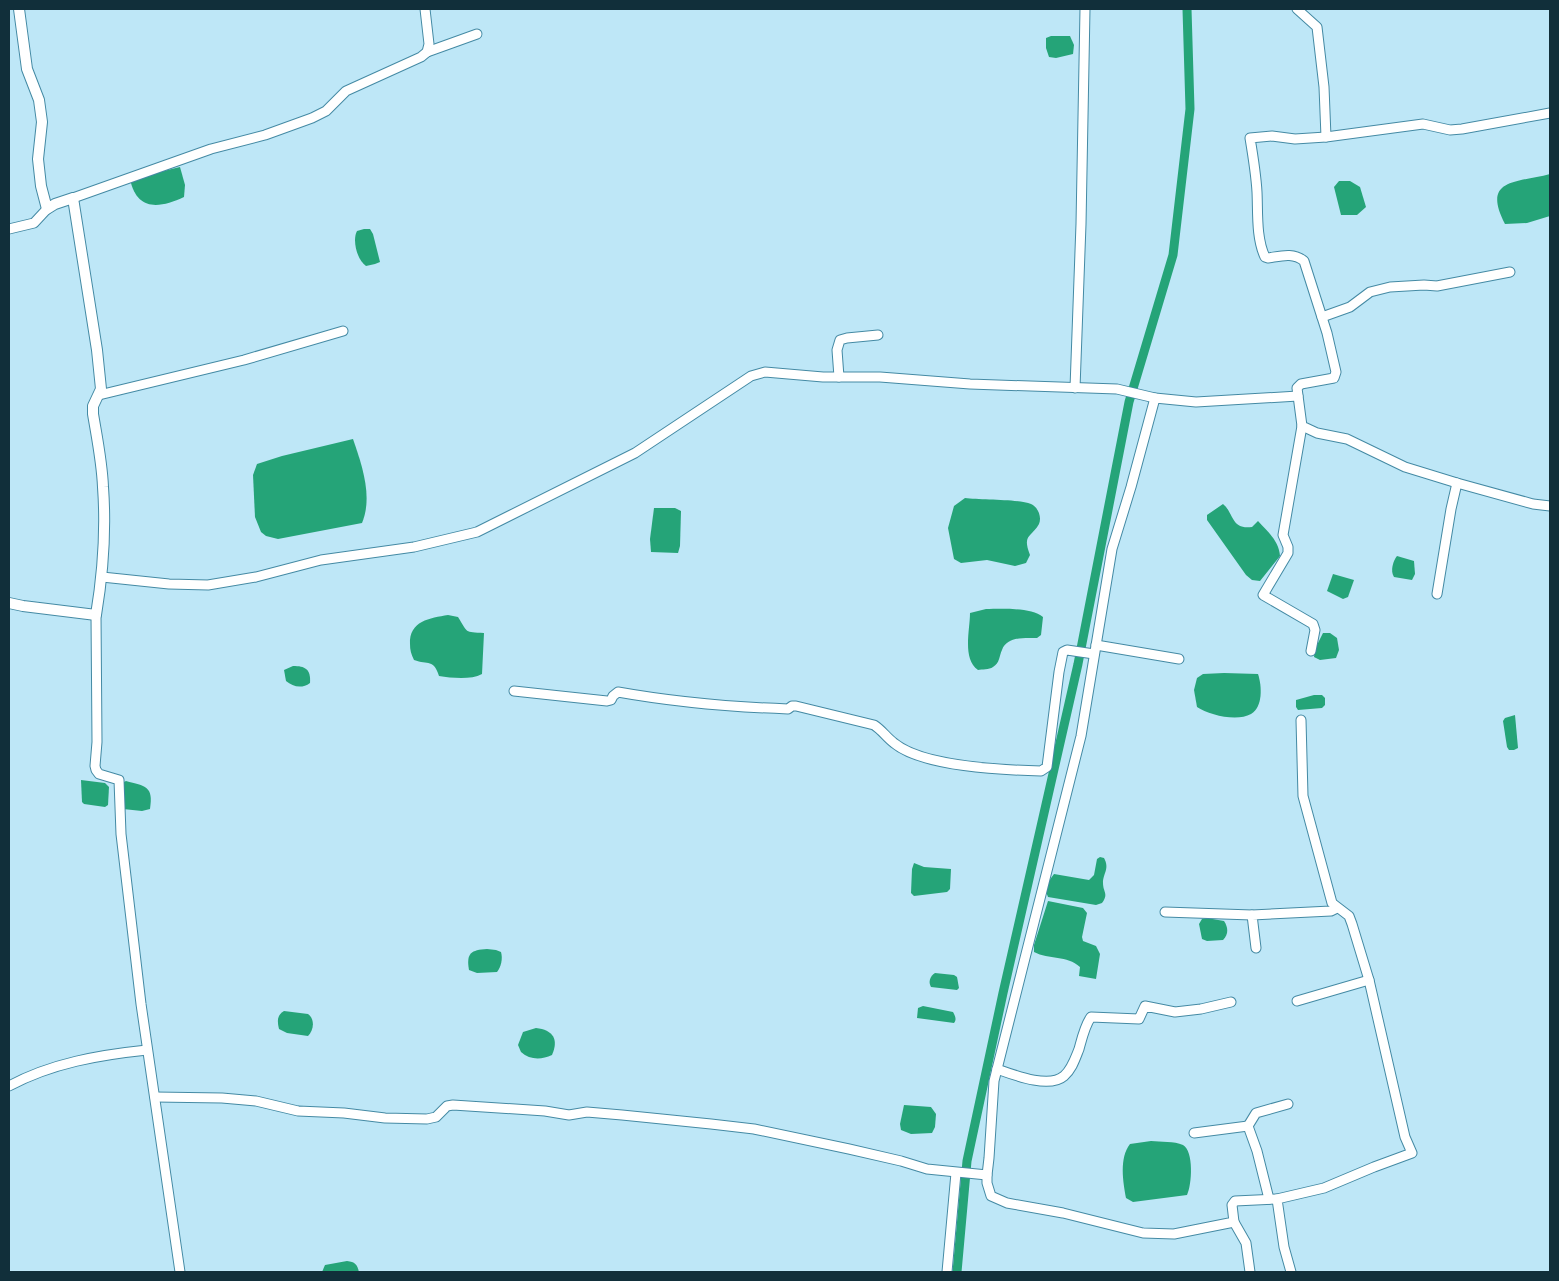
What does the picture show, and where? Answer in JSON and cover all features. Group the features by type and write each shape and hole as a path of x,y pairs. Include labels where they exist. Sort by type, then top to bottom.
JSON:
{"street":[{"path":"19,9 27,69 39,100 42,122 38,159 41,186 47,209"},
{"path":"425,9 430,44 427,52"},
{"path":"1075,388 1082,205 1085,9"},
{"path":"1297,9 1317,28 1326,137"},
{"path":"9,229 34,223 47,209 55,204 210,149 265,135 312,118 326,111 346,91 421,57 427,52 477,34"},
{"path":"1311,651 1315,630 1313,624 1263,595 1288,553 1288,547 1283,536 1302,426 1297,388 1298,386 1334,378 1336,372 1322,317 1304,261 1292,255 1268,258 1263,254 1250,138 1272,136 1295,139 1326,137 1422,124 1450,130 1462,129 1550,113"},
{"path":"73,198 97,350 101,389 93,406 103,488 102,577 96,615 97,742 95,766 99,774 120,780 121,834 147,1050 180,1272"},
{"path":"1322,317 1350,307 1370,292 1390,287 1437,286 1510,272"},
{"path":"99,395 244,360 344,331"},
{"path":"839,377 837,350 840,340 878,335"},
{"path":"102,577 168,584 208,585 256,577 321,560 414,547 477,532 634,453 750,376 765,372 813,377 880,376 970,384 1117,389 1152,397 1196,402 1298,396"},
{"path":"1152,397 1131,487 1112,549 1092,650 1082,736 994,1081 987,1183 991,1196 1007,1203 1063,1213 1143,1233 1174,1234 1234,1222"},
{"path":"1302,426 1317,432 1346,439 1405,466 1458,484 1533,504 1550,506"},
{"path":"1437,594 1451,509 1458,484"},
{"path":"9,603 96,615"},
{"path":"514,691 607,701 612,700 613,696 618,692 741,707 788,709 796,706 874,725 881,729 894,744 928,759 974,766 1041,770 1047,766 1058,672 1063,652 1067,650 1092,650 1179,659"},
{"path":"1250,1272 1246,1244 1234,1222 1232,1205 1235,1201 1273,1199 1324,1188 1412,1153 1405,1137 1369,980 1352,924 1349,916 1332,903 1303,796 1301,720"},
{"path":"1165,912 1252,916 1331,911 1337,908"},
{"path":"1252,916 1256,948"},
{"path":"1297,1001 1369,980"},
{"path":"997,1069 1023,1078 1052,1081 1063,1077 1073,1066 1091,1016 1139,1020 1145,1006 1175,1012 1201,1009 1231,1002"},
{"path":"9,1086 48,1069 106,1055 147,1050"},
{"path":"155,1097 222,1098 256,1101 298,1111 412,1119 436,1117 447,1106 453,1105 545,1111 568,1115 587,1112 622,1115 754,1129 901,1161 927,1170 987,1175"},
{"path":"1248,1126 1256,1113 1288,1104"},
{"path":"1248,1126 1273,1199 1291,1272"},
{"path":"1194,1133 1248,1126"},
{"path":"947,1272 959,1173"}],"shaded area":[{"path":"1051,36 1070,36 1074,45 1073,54 1056,58 1049,57 1046,48 1046,38"},
{"path":"180,167 185,185 184,197 158,205 144,202 133,190 130,179"},
{"path":"1550,174 1550,216 1527,223 1505,224 1497,198 1500,190 1506,185 1515,182"},
{"path":"1339,181 1350,181 1360,187 1366,207 1357,215 1341,215 1334,187"},
{"path":"370,229 373,234 380,262 366,266 358,255 355,244 357,231"},
{"path":"353,439 365,481 366,503 362,523 278,539 266,536 261,532 255,517 253,475 257,464"},
{"path":"965,498 1018,501 1036,507 1040,515 1040,521 1027,540 1030,555 1026,563 1015,566 987,560 961,563 954,559 948,528 954,506"},
{"path":"1223,504 1240,526 1252,527 1258,521 1278,546 1280,556 1260,581 1252,580 1246,575 1207,520 1207,515"},
{"path":"654,508 675,508 681,511 678,553 651,552 650,539"},
{"path":"1397,556 1414,561 1415,574 1412,580 1394,577 1392,566"},
{"path":"1333,574 1354,580 1348,597 1343,599 1327,591"},
{"path":"986,609 1016,609 1038,614 1043,617 1041,635 1037,638 1017,639 1008,642 1004,645 995,665 990,669 978,670 973,665 968,652 970,613"},
{"path":"448,615 458,617 467,631 484,633 482,674 467,678 439,676 433,665 414,660 410,646 413,630 428,619"},
{"path":"1323,633 1330,633 1337,638 1339,650 1336,658 1320,660 1314,657 1315,649"},
{"path":"293,666 304,668 308,671 310,683 298,686 286,681 284,670"},
{"path":"1203,674 1258,674 1261,690 1260,701 1255,711 1251,714 1238,717 1223,716 1209,713 1197,707 1194,690 1197,678"},
{"path":"1314,695 1322,695 1325,698 1325,705 1322,708 1298,710 1296,700"},
{"path":"1515,715 1518,748 1509,750 1503,721 1505,718"},
{"path":"81,780 105,783 109,787 108,805 105,807 84,804 82,802"},
{"path":"126,781 147,788 151,796 150,809 142,811 123,809 122,783"},
{"path":"1100,857 1104,858 1106,862 1103,880 1105,895 1102,903 1096,905 1048,897 1047,888 1054,874 1089,880 1094,875 1097,859"},
{"path":"914,863 924,867 951,869 950,889 947,892 914,896 911,893"},
{"path":"1048,901 1083,908 1087,913 1082,937 1083,941 1096,946 1100,954 1096,979 1079,976 1080,967 1075,963 1034,952 1034,945"},
{"path":"1202,919 1224,921 1227,931 1223,940 1207,941 1202,939 1199,924"},
{"path":"487,949 501,952 500,968 497,972 477,973 469,970 469,956 477,950"},
{"path":"935,973 954,975 957,977 959,988 957,990 931,987 930,979"},
{"path":"923,1006 953,1012 955,1022 917,1018 918,1008"},
{"path":"284,1011 308,1014 310,1016 313,1025 312,1031 308,1036 287,1033 279,1029 278,1018"},
{"path":"536,1028 547,1031 553,1036 555,1044 552,1055 536,1058 528,1057 521,1052 518,1045 523,1032"},
{"path":"904,1105 931,1107 936,1114 935,1127 932,1133 911,1134 901,1130 900,1124"},
{"path":"1151,1141 1176,1143 1187,1148 1191,1168 1187,1195 1133,1202 1126,1198 1123,1170 1124,1156 1130,1144"},
{"path":"347,1261 355,1264 359,1272 322,1272 325,1265"}],"waterway":[{"path":"957,1272 967,1161 1078,664 1129,402 1173,255 1190,109 1187,9"}]}
